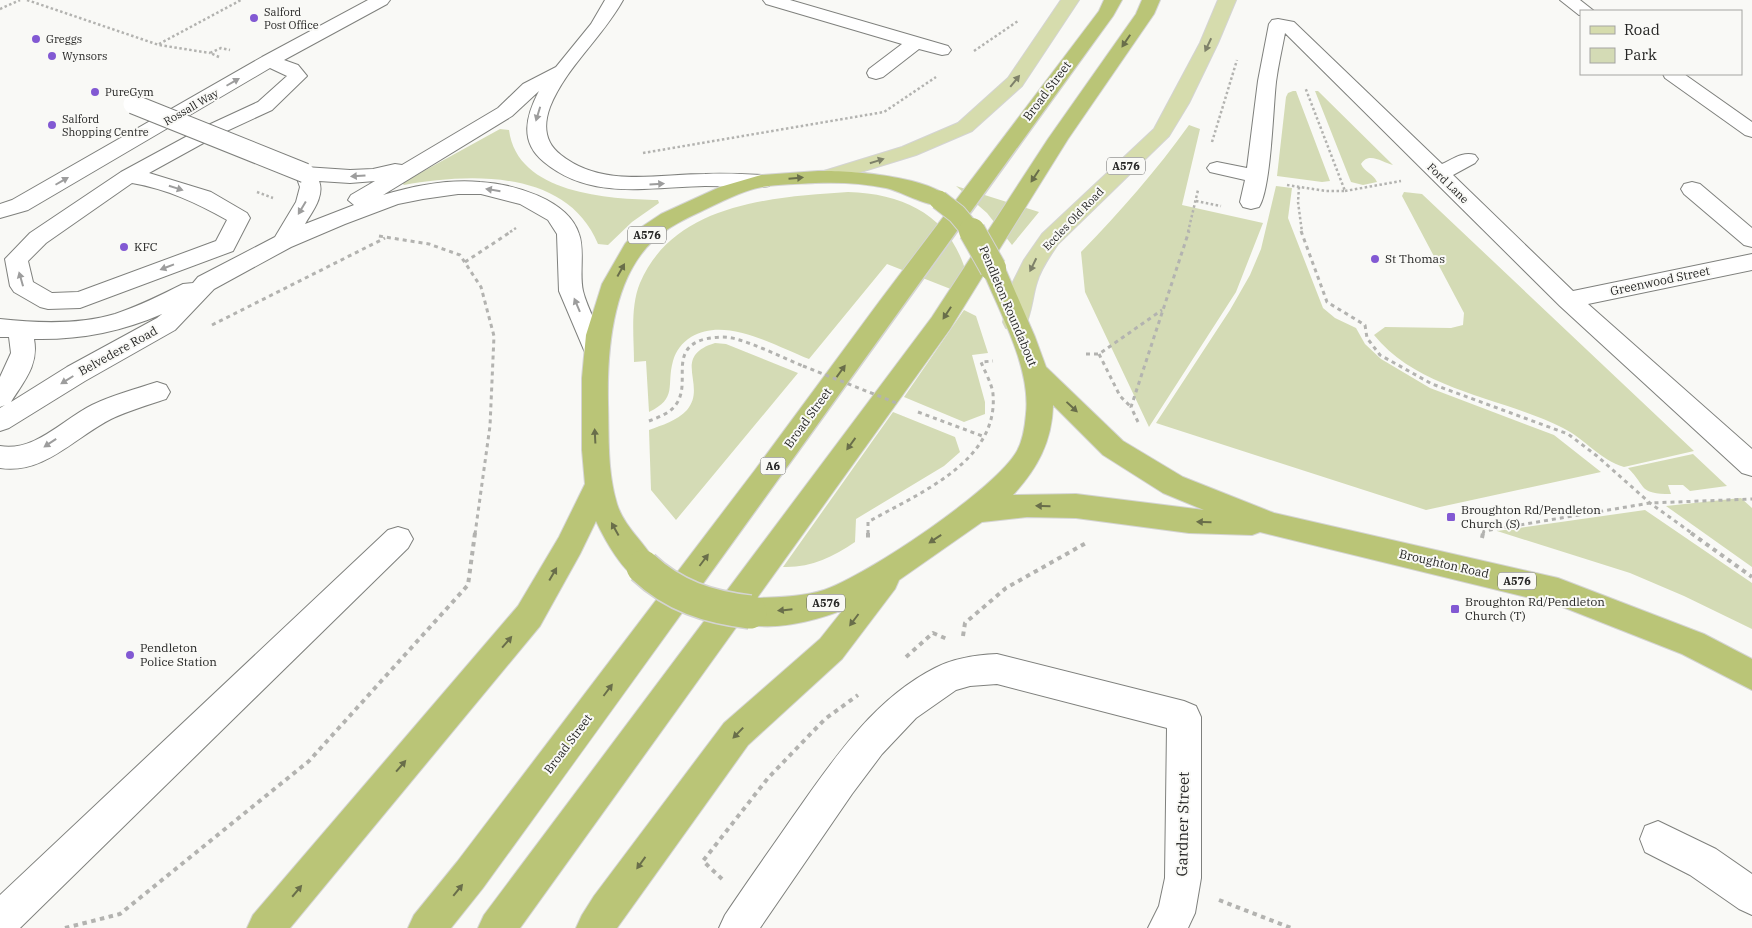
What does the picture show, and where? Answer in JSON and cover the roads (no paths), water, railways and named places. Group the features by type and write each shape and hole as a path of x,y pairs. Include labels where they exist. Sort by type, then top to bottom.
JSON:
{"highway":[{"name":"Broad Street","path":"427,928 476,867 759,486 886,308 1107,12 1113,0"},
{"path":"497,928 941,323 1058,140 1145,14 1151,0"},
{"name":"Pendleton Roundabout","path":"831,175 858,176 922,191 939,200 966,222 986,251 1036,373 1041,405 1036,434 1026,460 1005,486 975,512 854,592 823,604 786,610 750,612 698,604 656,581 624,545 608,516 599,484 595,431 596,350 605,312 617,277 633,248 654,229 677,214 710,198 762,181 831,175"},
{"name":"Broughton Road","path":"1036,373 1113,448 1173,485 1270,524 1558,591 1693,644 1752,675"},
{"path":"266,928 529,616 570,545 599,484"},
{"name":"Broughton Road","path":"975,512 1037,505 1076,506 1190,521 1270,524"},
{"path":"595,928 736,734 831,649 894,567"}],"main road":[{"name":"A576","path":"831,175 909,151 965,127 1015,82 1070,0"},
{"name":"Eccles Old Road","path":"1016,322 1025,282 1035,260 1050,239 1162,132 1192,77 1227,0"}],"street":[{"name":"Rossall Way","path":"0,225 10,208 269,61 381,0"},
{"path":"772,0 942,50"},
{"path":"1569,0 1584,10"},
{"path":"621,3 602,20 561,71 541,106 534,128 538,141 544,150 564,169 599,181 618,184 650,184 703,180 762,181"},
{"name":"Ford Lane","path":"1251,202 1256,177 1267,81 1278,24 1288,26 1568,300 1752,465"},
{"path":"876,74 916,42"},
{"path":"128,176 153,180 203,197 239,218 225,246 80,300 48,301 22,286 16,259 38,238 128,176 211,131 265,106 298,76 291,69 269,61"},
{"path":"337,219 363,196 505,112 530,88 561,71"},
{"path":"1673,75 1752,131"},
{"path":"133,104 305,173 359,176 385,173 422,160"},
{"path":"1439,174 1468,159"},
{"path":"1210,170 1256,177"},
{"path":"283,242 307,202 311,187 305,173"},
{"name":"Belvedere Road","path":"0,421 76,374 166,324 206,283 283,242 337,219 392,199 423,192 458,188 481,188 528,199 556,215 568,234 571,291 596,350"},
{"path":"1692,189 1752,240"},
{"name":"Greenwood Street","path":"1568,300 1752,262"},
{"path":"0,397 17,372 24,353 10,329 79,328 112,322 147,311 206,283"},
{"path":"0,457 13,459 34,454 102,412 157,392"},
{"path":"0,921 398,539"},
{"name":"Gardner Street","path":"744,918 855,759 882,728 916,696 946,678 968,670 997,669 1184,717 1181,886 1176,913 1167,928"},
{"path":"1658,839 1703,862 1752,896"}],"place":[{"name":"Salford Post Office","path":"254,18"},
{"name":"Greggs","path":"36,39"},
{"name":"Wynsors","path":"52,56"},
{"name":"PureGym","path":"95,92"},
{"name":"Salford Shopping Centre","path":"52,125"},
{"name":"KFC","path":"124,247"},
{"name":"St Thomas","path":"1375,259"},
{"name":"Broughton Rd/Pendleton Church (S)","path":"1451,517"},
{"name":"Broughton Rd/Pendleton Church (T)","path":"1455,609"},
{"name":"Pendleton Police Station","path":"130,655"}]}
